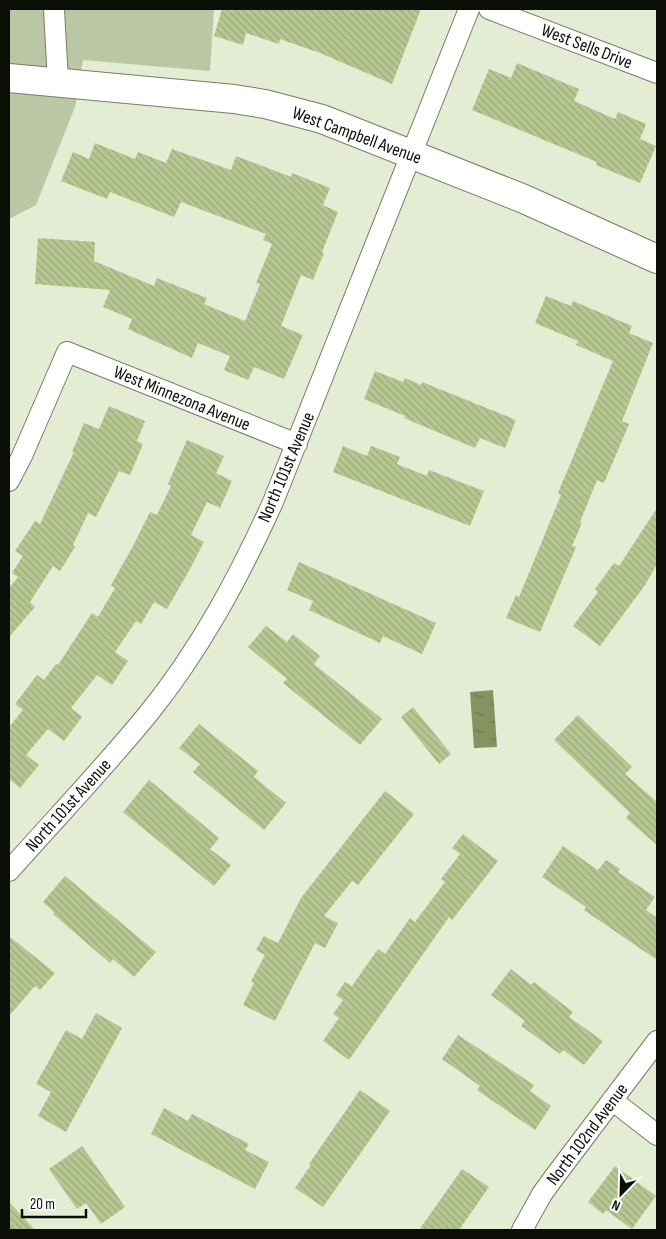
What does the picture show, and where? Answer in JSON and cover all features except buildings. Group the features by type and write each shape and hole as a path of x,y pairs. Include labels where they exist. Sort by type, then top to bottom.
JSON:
{"street":[{"path":"54,9 58,82"},
{"name":"North 101st Avenue","path":"9,870 148,714 187,660 224,602 243,567 297,444 469,9"},
{"name":"West Sells Drive","path":"489,9 657,74"},
{"name":"West Campbell Avenue","path":"9,78 188,94 265,104 322,119 524,199 657,259"},
{"name":"West Minnezona Avenue","path":"9,481 22,456 67,352 297,444"},
{"name":"North 102nd Avenue","path":"522,1230 542,1194 657,1041"},
{"path":"612,1100 657,1135"}],"shaded area":[{"path":"9,9 214,9 210,71 83,60 75,107 36,205 9,219"}],"water":[{"path":"493,690 497,747 474,748 470,692"}]}
